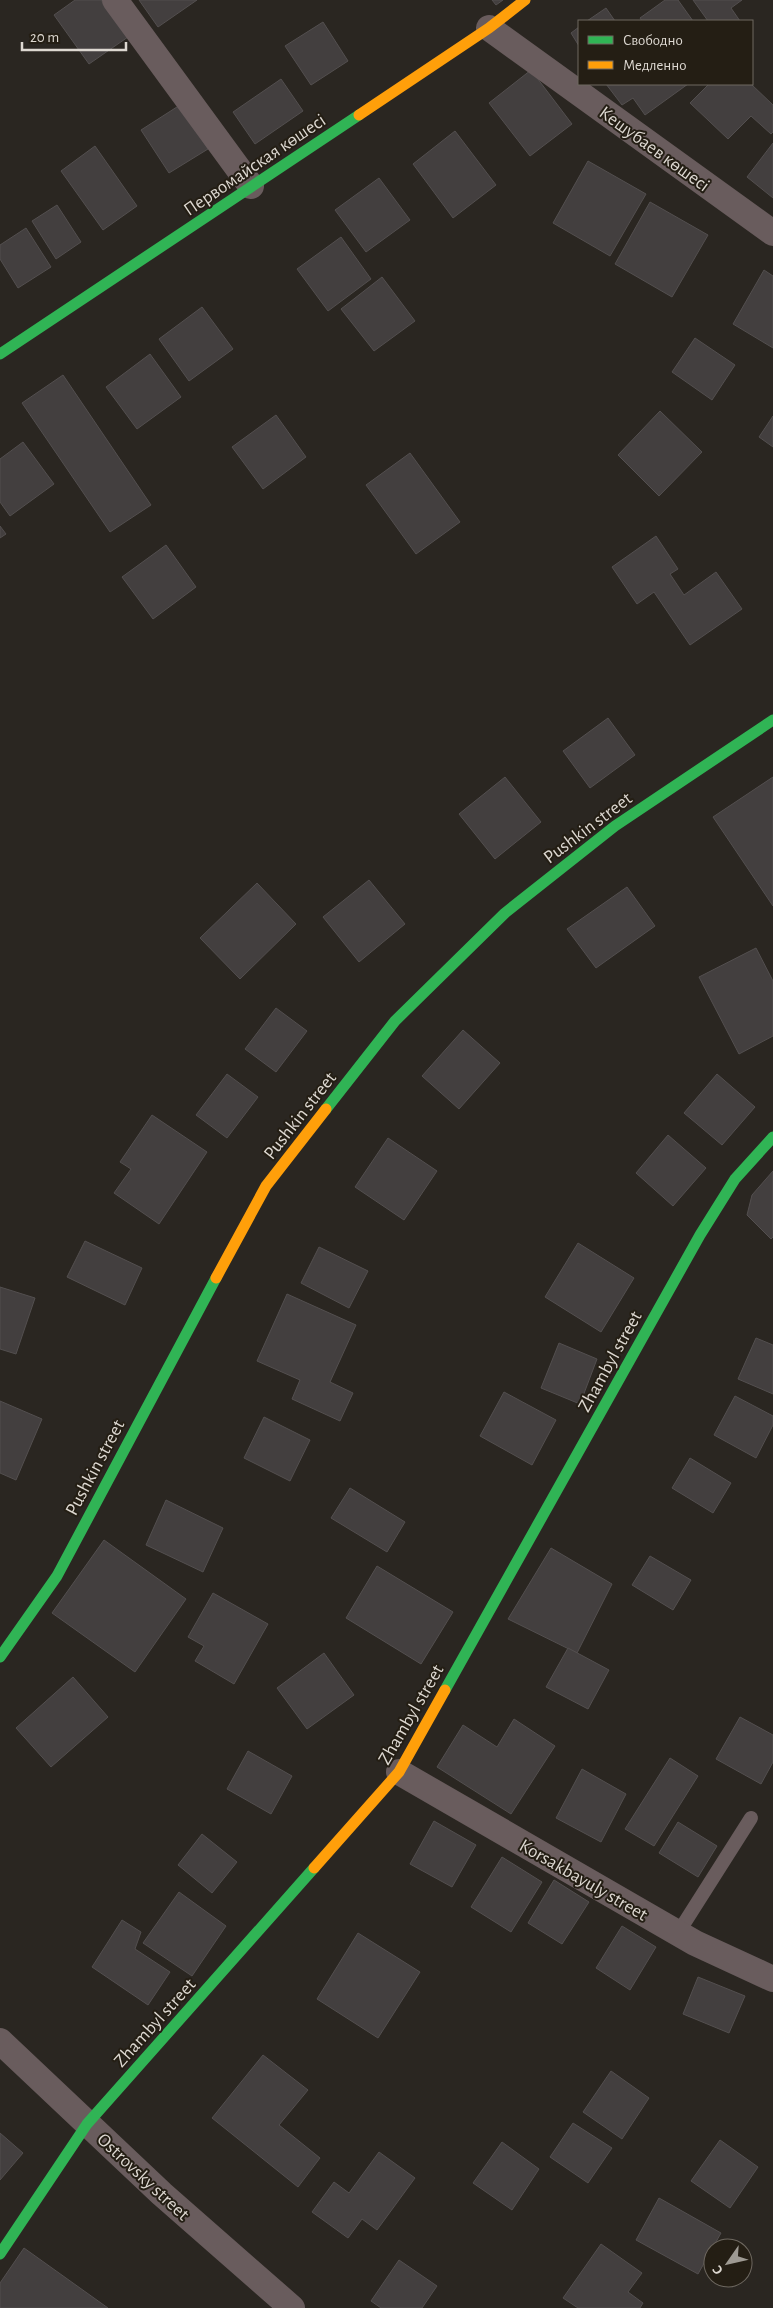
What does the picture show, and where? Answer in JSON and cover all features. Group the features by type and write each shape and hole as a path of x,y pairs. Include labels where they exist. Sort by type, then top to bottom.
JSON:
{"street":[{"path":"115,0 251,186"},
{"name":"Первомайская көшесі","path":"0,354 489,28 525,0"},
{"name":"Кешубаев көшесі","path":"489,28 773,233"},
{"name":"Pushkin street","path":"0,1657 57,1576 266,1186 395,1021 505,913 615,826 773,720"},
{"name":"Zhambyl street","path":"0,2254 87,2124 399,1772 700,1235 735,1179 773,1137"},
{"name":"Korsakbayuly street","path":"399,1772 678,1933 773,1979"},
{"name":"Ostrovsky street","path":"0,2040 162,2194 292,2308"}],"lane":[{"path":"678,1933 751,1818"}],"building":[{"path":"75,0 101,0 128,37 89,64 54,15"},
{"path":"139,0 197,0 158,27"},
{"path":"492,0 503,0 496,5"},
{"path":"665,0 678,0 692,20 641,20 640,18"},
{"path":"693,0 742,0 731,8 739,20 707,20"},
{"path":"606,8 614,20 588,20"},
{"path":"323,22 348,61 311,85 285,46"},
{"path":"578,28 578,44 571,33"},
{"path":"531,70 572,124 530,156 489,103"},
{"path":"281,79 303,111 255,144 233,112"},
{"path":"607,85 687,85 645,115 633,98 622,105"},
{"path":"708,85 752,85 773,105 773,132 771,134 751,116 728,139 690,103"},
{"path":"180,105 208,149 169,173 141,130"},
{"path":"455,131 496,185 453,218 413,164"},
{"path":"773,143 773,198 747,177"},
{"path":"95,146 137,206 103,230 61,171"},
{"path":"588,161 646,194 610,256 553,223"},
{"path":"379,178 410,220 366,252 335,210"},
{"path":"650,202 708,235 672,297 615,264"},
{"path":"57,205 81,242 56,259 32,221"},
{"path":"26,228 51,267 18,288 0,259 0,245"},
{"path":"341,237 371,279 328,311 297,269"},
{"path":"764,270 773,276 773,348 733,324"},
{"path":"382,277 415,321 374,351 341,309"},
{"path":"202,307 233,349 189,381 159,339"},
{"path":"695,338 735,365 712,400 672,372"},
{"path":"150,354 181,397 137,429 106,387"},
{"path":"63,375 151,505 110,532 22,403"},
{"path":"660,411 702,452 659,496 618,455"},
{"path":"276,415 306,457 263,489 232,447"},
{"path":"773,416 773,447 759,437"},
{"path":"23,442 54,484 10,516 0,502 0,459"},
{"path":"410,453 460,522 416,554 366,485"},
{"path":"0,526 6,534 0,538"},
{"path":"656,536 678,569 670,574 684,595 716,572 742,609 690,645 654,592 637,604 612,567"},
{"path":"166,545 196,587 153,619 122,577"},
{"path":"608,718 635,755 590,788 563,751"},
{"path":"505,777 541,822 495,859 459,814"},
{"path":"773,777 773,906 713,817"},
{"path":"369,880 405,924 359,962 323,917"},
{"path":"257,883 296,924 240,979 200,938"},
{"path":"627,887 655,926 596,968 567,929"},
{"path":"756,948 773,981 773,1036 739,1054 699,977"},
{"path":"276,1008 307,1031 276,1072 245,1049"},
{"path":"463,1030 500,1063 459,1109 422,1076"},
{"path":"227,1074 258,1097 227,1138 196,1115"},
{"path":"717,1074 755,1107 722,1145 684,1113"},
{"path":"152,1115 207,1152 159,1224 114,1193 131,1169 120,1162"},
{"path":"668,1135 706,1168 673,1206 636,1173"},
{"path":"388,1138 437,1171 404,1220 355,1187"},
{"path":"773,1171 773,1237 771,1239 747,1215 752,1195"},
{"path":"85,1241 142,1268 125,1305 67,1277"},
{"path":"578,1243 634,1278 601,1332 545,1297"},
{"path":"319,1247 368,1271 349,1308 301,1283"},
{"path":"0,1287 35,1298 16,1354 0,1349"},
{"path":"287,1294 356,1325 330,1382 353,1393 340,1421 292,1399 300,1380 257,1361"},
{"path":"756,1338 773,1345 773,1394 738,1379"},
{"path":"559,1343 597,1359 580,1404 541,1388"},
{"path":"504,1392 556,1420 532,1465 480,1436"},
{"path":"735,1396 773,1416 773,1425 756,1458 714,1435"},
{"path":"0,1401 42,1419 16,1480 0,1473"},
{"path":"264,1417 310,1440 290,1481 244,1458"},
{"path":"690,1458 731,1483 713,1513 672,1488"},
{"path":"350,1488 405,1522 387,1552 331,1518"},
{"path":"166,1500 223,1528 203,1572 146,1545"},
{"path":"104,1540 186,1599 135,1672 52,1613"},
{"path":"551,1548 612,1584 577,1653 508,1619"},
{"path":"650,1556 691,1580 673,1610 632,1585"},
{"path":"377,1566 453,1612 421,1664 346,1618"},
{"path":"213,1593 268,1624 234,1684 195,1661 204,1646 188,1637"},
{"path":"568,1648 609,1670 588,1709 546,1687"},
{"path":"324,1653 354,1695 307,1729 277,1688"},
{"path":"73,1677 108,1717 51,1767 16,1728"},
{"path":"740,1717 773,1735 773,1762 761,1784 716,1759"},
{"path":"514,1719 555,1746 511,1814 437,1767 463,1725 497,1747"},
{"path":"248,1751 292,1776 271,1814 227,1789"},
{"path":"670,1758 698,1776 654,1846 625,1829"},
{"path":"582,1769 626,1794 601,1842 556,1818"},
{"path":"434,1821 476,1845 452,1887 410,1864"},
{"path":"678,1822 717,1846 698,1877 659,1853"},
{"path":"202,1834 237,1862 212,1893 178,1865"},
{"path":"502,1857 542,1882 511,1932 471,1907"},
{"path":"554,1880 589,1902 562,1944 528,1923"},
{"path":"179,1892 226,1926 192,1976 143,1943"},
{"path":"122,1920 141,1932 135,1949 170,1972 148,2005 92,1967"},
{"path":"622,1926 656,1947 630,1990 596,1968"},
{"path":"358,1933 420,1972 378,2038 317,1999"},
{"path":"698,1977 745,1996 729,2033 683,2014"},
{"path":"263,2055 308,2090 279,2125 320,2158 298,2187 212,2118"},
{"path":"611,2071 649,2098 622,2139 583,2112"},
{"path":"573,2123 612,2148 588,2183 550,2157"},
{"path":"0,2133 23,2153 0,2180"},
{"path":"720,2140 758,2167 730,2208 691,2181"},
{"path":"502,2142 539,2169 512,2210 473,2183"},
{"path":"379,2152 415,2178 377,2230 362,2219 348,2238 312,2212 334,2182 349,2193"},
{"path":"659,2198 721,2233 718,2238 703,2238 703,2265 698,2274 636,2240"},
{"path":"601,2244 642,2273 628,2292 643,2303 640,2308 578,2308 563,2298"},
{"path":"24,2248 108,2308 0,2308 0,2283"},
{"path":"399,2260 437,2286 422,2308 381,2308 371,2301"}],"traffic: fast":[{"path":"0,354 359,115"},
{"path":"326,1109 395,1021 505,913 615,826 773,720"},
{"path":"445,1690 700,1235 735,1179 773,1137"},
{"path":"0,1657 57,1576 216,1278"},
{"path":"0,2254 87,2124 314,1868"}],"traffic: slow":[{"path":"359,115 489,28 525,0"},
{"path":"216,1278 266,1186 326,1109"},
{"path":"314,1868 399,1772 445,1690"}]}
